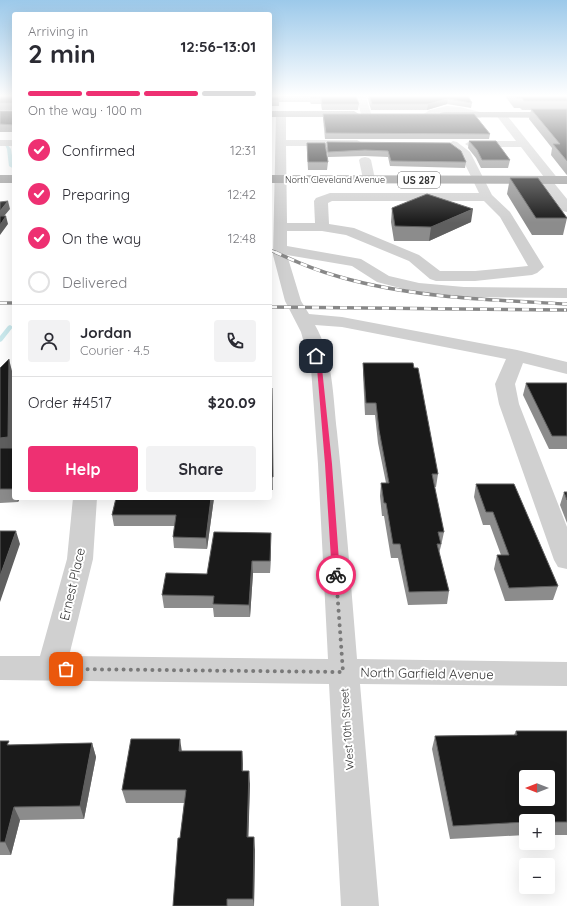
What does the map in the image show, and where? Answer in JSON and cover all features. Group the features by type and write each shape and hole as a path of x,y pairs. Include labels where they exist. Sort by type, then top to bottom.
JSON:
{"highway":[{"path":"0,179 12,179"},
{"name":"North Cleveland Avenue","path":"275,179 567,180"}],"street":[{"name":"West 10th Street","path":"279,138 275,179 276,254 293,301 310,332 320,368 329,464 360,906"},
{"path":"519,138 567,208"},
{"path":"0,143 12,143"},
{"path":"280,143 367,144"},
{"path":"276,254 322,227 349,231 414,258 436,276 475,276 532,270 536,267 535,264 505,215 487,197 478,180 476,169 464,151 450,144 524,144"},
{"path":"365,160 369,179"},
{"path":"322,227 321,201 330,196 487,197"},
{"path":"276,254 356,262 383,279 419,288 464,292 567,293"},
{"path":"303,319 342,322 517,356 567,368"},
{"path":"517,356 505,384 509,404 567,560"},
{"name":"Ernest Place","path":"51,669 80,559 85,500"},
{"name":"North Garfield Avenue","path":"0,668 567,674"}],"building":[{"path":"555,138 567,138 567,161 553,144 560,144"},
{"path":"469,141 496,141 510,160 482,160 477,150"},
{"path":"327,142 450,143 461,151 466,162 391,161 388,151 365,150 328,152"},
{"path":"307,143 325,143 328,162 308,162"},
{"path":"510,178 538,178 567,218 536,218"},
{"path":"427,194 473,209 431,227 395,226 392,208"},
{"path":"8,201 0,211 0,202"},
{"path":"0,216 6,216 0,225"},
{"path":"9,359 8,437 0,438 0,368"},
{"path":"363,363 413,363 414,368 418,368 438,474 432,474 444,532 438,532 441,544 437,544 449,591 409,592 400,544 393,544 386,503 384,503 381,483 389,483 379,430 376,403 366,403"},
{"path":"526,383 567,383 567,436 552,436"},
{"path":"272,388 273,477 272,477"},
{"path":"0,448 12,448 12,489 0,489"},
{"path":"476,484 514,484 558,586 509,588 497,555 509,555 493,512 486,512"},
{"path":"564,492 567,492 567,500"},
{"path":"116,500 211,500 206,538 173,537 176,515 112,515"},
{"path":"0,531 16,531 0,576"},
{"path":"214,532 271,533 270,561 252,561 249,605 213,604 214,596 162,595 166,573 207,574"},
{"path":"516,731 567,731 567,822 555,822 555,814 519,814 519,822 453,826 435,736 517,735"},
{"path":"131,739 180,739 179,751 242,751 242,771 249,771 247,837 254,837 253,899 227,899 227,906 173,906 178,838 180,838 186,790 122,790"},
{"path":"0,741 9,741 7,745 92,743 80,806 14,807 5,842 0,842"}],"waterway":[{"path":"5,144 9,149 12,167"},
{"path":"0,340 10,327"}],"railway":[{"path":"272,251 277,253"},
{"path":"275,252 332,275 396,290 453,297 567,304"},
{"path":"0,303 12,303"},
{"path":"272,307 566,310"}],"way so far":[{"path":"66,669 343,672 336,575"}],"route":[{"path":"316,356 320,368 329,464 336,575"}]}
